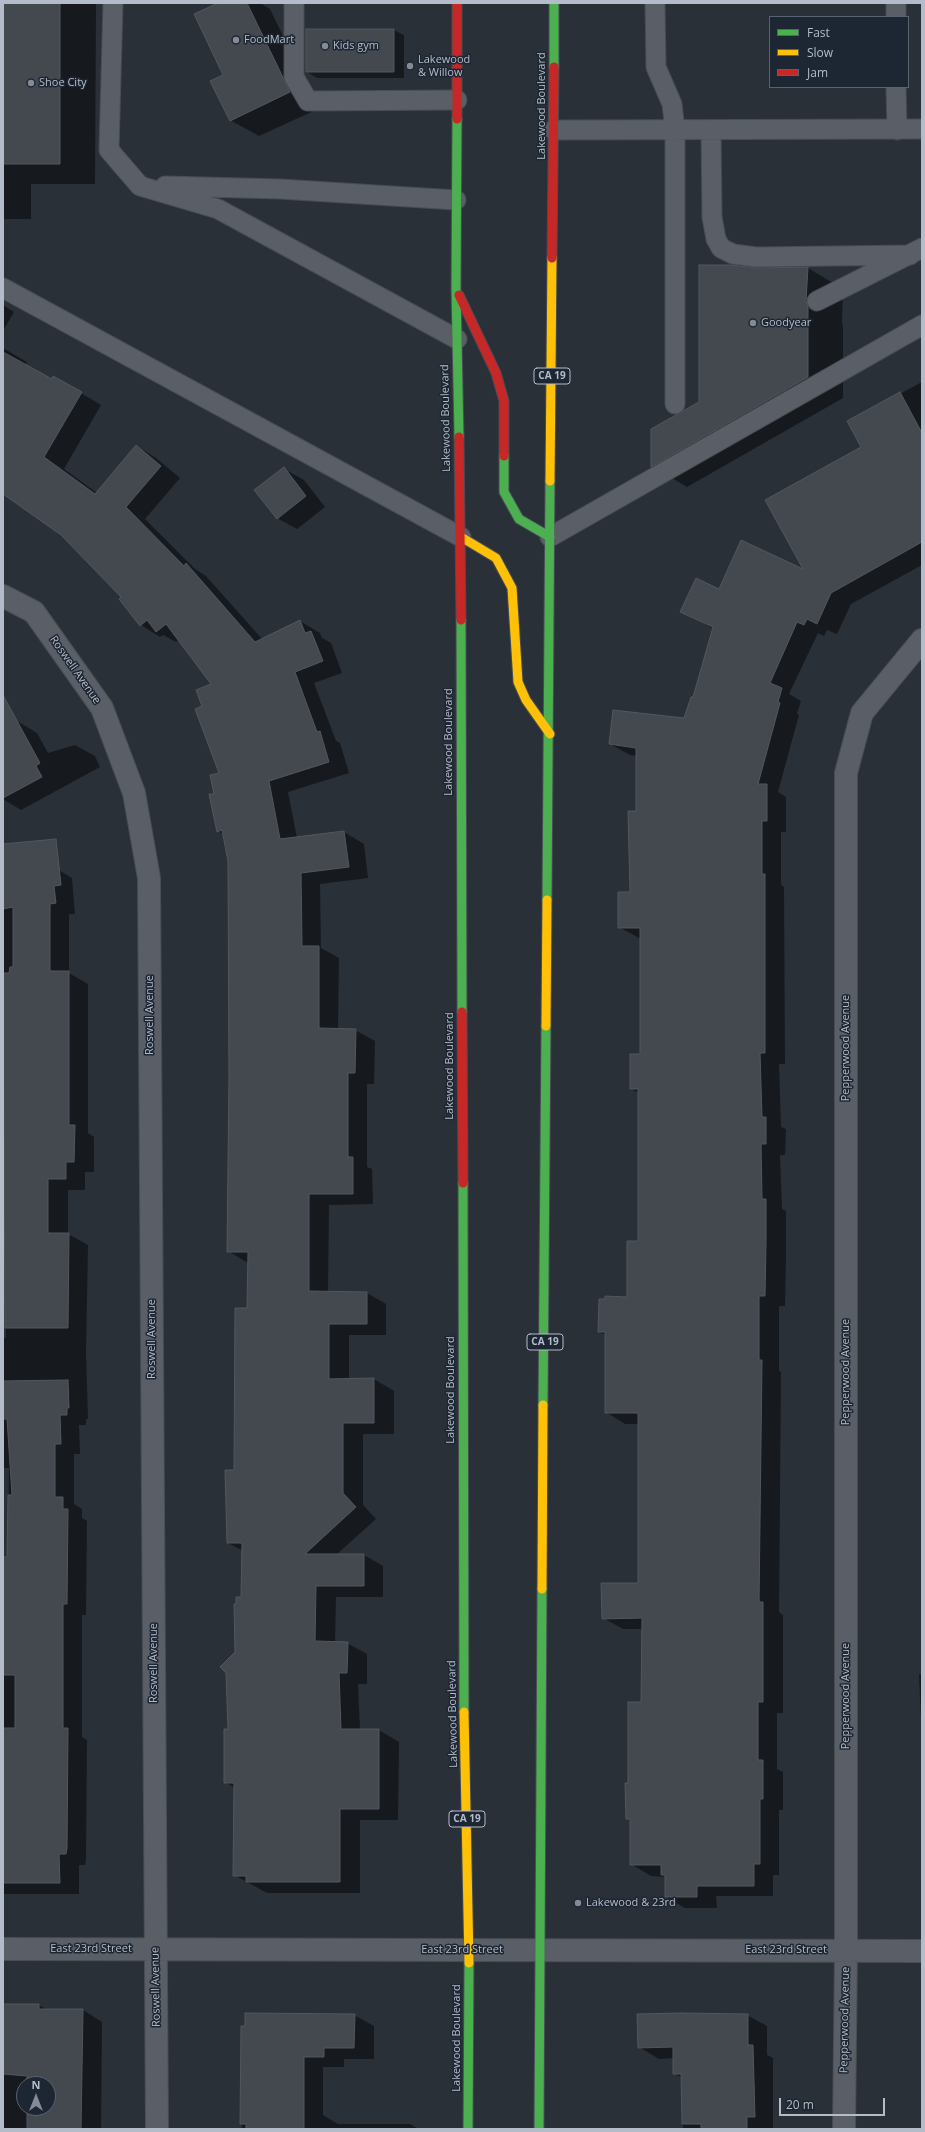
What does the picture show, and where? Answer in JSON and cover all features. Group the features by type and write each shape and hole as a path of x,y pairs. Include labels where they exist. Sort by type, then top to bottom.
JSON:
{"main road":[{"name":"Lakewood Boulevard","path":"457,3 456,289 461,538 464,1680 469,1950 468,2129"},
{"name":"Lakewood Boulevard","path":"539,2129 539,1950 550,734 554,3"},
{"path":"456,289 496,373 504,401 504,492 519,519 550,537"},
{"path":"461,538 496,558 512,588 518,682 526,700 550,734"}],"street":[{"name":"Roswell Avenue","path":"3,596 34,612 102,708 134,793 149,878 157,2129"},
{"name":"Pepperwood Avenue","path":"844,2129 846,1950 846,773 862,712 922,640"},
{"name":"East 23rd Street","path":"3,1949 922,1951"}],"lane":[{"path":"114,3 109,150 140,186 218,208 457,339"},
{"path":"294,3 294,77 308,101 457,100"},
{"path":"655,3 656,67 672,104 675,130 675,404"},
{"path":"896,3 896,16"},
{"path":"896,88 897,130"},
{"path":"554,130 922,129"},
{"path":"711,130 712,217 716,239 721,248 733,254 756,257 916,251"},
{"path":"140,186 280,189 456,200"},
{"path":"817,301 916,251"},
{"path":"3,288 461,538"},
{"path":"550,537 922,325"}],"building":[{"name":"Shoe City","path":"3,3 60,3 60,164 3,164"},
{"name":"FoodMart","path":"218,3 247,3 290,92 230,121 210,81 223,75 194,14"},
{"path":"306,29 394,29 394,72 306,72"},
{"name":"Goodyear","path":"699,265 732,265 756,268 808,267 806,301 808,307 808,377 651,467 651,429 699,402"},
{"path":"3,352 52,379 53,376 82,392 44,457 95,494 136,445 161,466 126,507 184,566 186,563 255,642 300,620 305,633 311,631 323,661 295,672 317,732 320,731 329,762 269,781 280,839 344,831 349,867 301,873 302,946 319,946 319,1028 356,1029 355,1073 348,1073 348,1157 353,1157 353,1194 309,1194 309,1291 367,1292 367,1324 329,1324 329,1379 374,1378 374,1423 343,1423 343,1493 356,1507 305,1554 364,1554 364,1586 316,1586 315,1641 348,1642 347,1673 339,1673 341,1729 379,1729 379,1809 340,1809 340,1882 246,1882 246,1876 233,1876 234,1783 224,1783 224,1729 228,1729 226,1673 220,1667 235,1652 234,1604 236,1604 236,1597 241,1597 242,1543 227,1543 225,1470 234,1470 235,1308 247,1308 248,1252 227,1252 229,1079 228,861 222,830 217,832 209,794 214,794 210,775 219,773 195,709 202,706 196,690 211,684 166,624 156,632 147,620 140,626 119,599 121,597 61,535 3,494"},
{"path":"900,392 922,433 922,542 831,593 817,624 807,619 804,625 797,622 770,683 782,688 778,702 780,703 758,784 767,784 767,821 762,821 762,874 765,874 765,1053 760,1053 762,1117 766,1117 766,1144 761,1144 762,1199 766,1199 766,1243 765,1296 759,1296 759,1360 762,1360 759,1602 763,1602 763,1702 758,1702 758,1760 763,1760 763,1799 760,1799 760,1864 754,1864 754,1886 697,1886 697,1897 665,1897 665,1875 661,1875 661,1865 630,1865 630,1819 626,1819 625,1783 628,1783 628,1702 641,1702 642,1618 602,1619 601,1583 638,1583 638,1413 605,1413 605,1332 598,1332 599,1299 605,1299 605,1296 627,1297 627,1241 638,1241 638,1089 630,1089 630,1054 640,1054 640,928 618,928 618,892 630,892 628,811 636,811 636,748 609,744 613,710 684,718 691,697 693,697 713,627 680,612 696,578 719,589 741,540 803,569 765,500 861,447 847,421"},
{"path":"284,467 306,496 277,519 254,490"},
{"path":"3,695 40,763 36,766 42,777 3,798"},
{"path":"56,839 61,885 54,886 56,903 50,904 50,971 69,971 69,1125 75,1125 74,1162 66,1162 66,1179 48,1179 48,1233 69,1233 68,1328 5,1328 3,973 9,973 10,967 13,967 13,907 3,909 3,844"},
{"path":"68,1380 69,1408 67,1408 67,1415 60,1415 61,1444 55,1444 55,1497 63,1497 63,1509 68,1509 67,1604 63,1604 63,1728 68,1728 67,1848 66,1854 59,1854 60,1883 3,1883 3,1728 15,1728 15,1675 3,1675 3,1557 7,1557 8,1495 12,1495 7,1419 3,1419 3,1381"},
{"path":"3,2004 39,2004 39,2009 83,2009 81,2129 27,2129 27,2116 56,2116 56,2076 3,2074"},
{"path":"245,2013 355,2014 354,2048 324,2048 324,2057 304,2057 304,2129 246,2129 246,2124 240,2124 241,2026 245,2026"},
{"path":"637,2014 748,2014 748,2045 753,2045 755,2117 747,2117 747,2129 701,2129 701,2124 682,2124 681,2074 673,2074 673,2047 638,2048"}],"traffic: fast":[{"path":"554,3 554,67"},
{"path":"457,119 456,289 459,437"},
{"path":"504,456 504,492 519,519 550,537"},
{"path":"547,900 550,481"},
{"path":"461,620 462,1012"},
{"path":"543,1405 546,1026"},
{"path":"463,1183 464,1712"},
{"path":"539,2129 542,1589"},
{"path":"468,2129 469,1963"}],"traffic: slow":[{"path":"550,481 552,258"},
{"path":"461,537 496,558 512,588 518,682 526,700 550,734"},
{"path":"546,1026 547,900"},
{"path":"542,1589 543,1405"},
{"path":"464,1712 469,1963"}],"traffic: jam":[{"path":"457,3 457,119"},
{"path":"552,258 554,67"},
{"path":"459,295 496,373 504,401 504,456"},
{"path":"459,437 461,620"},
{"path":"462,1012 463,1183"}],"place":[{"name":"FoodMart","path":"236,40"},
{"name":"Kids gym","path":"325,46"},
{"name":"Lakewood & Willow","path":"410,66"},
{"name":"Shoe City","path":"31,83"},
{"name":"Goodyear","path":"753,323"},
{"name":"Lakewood & 23rd","path":"578,1903"}]}
